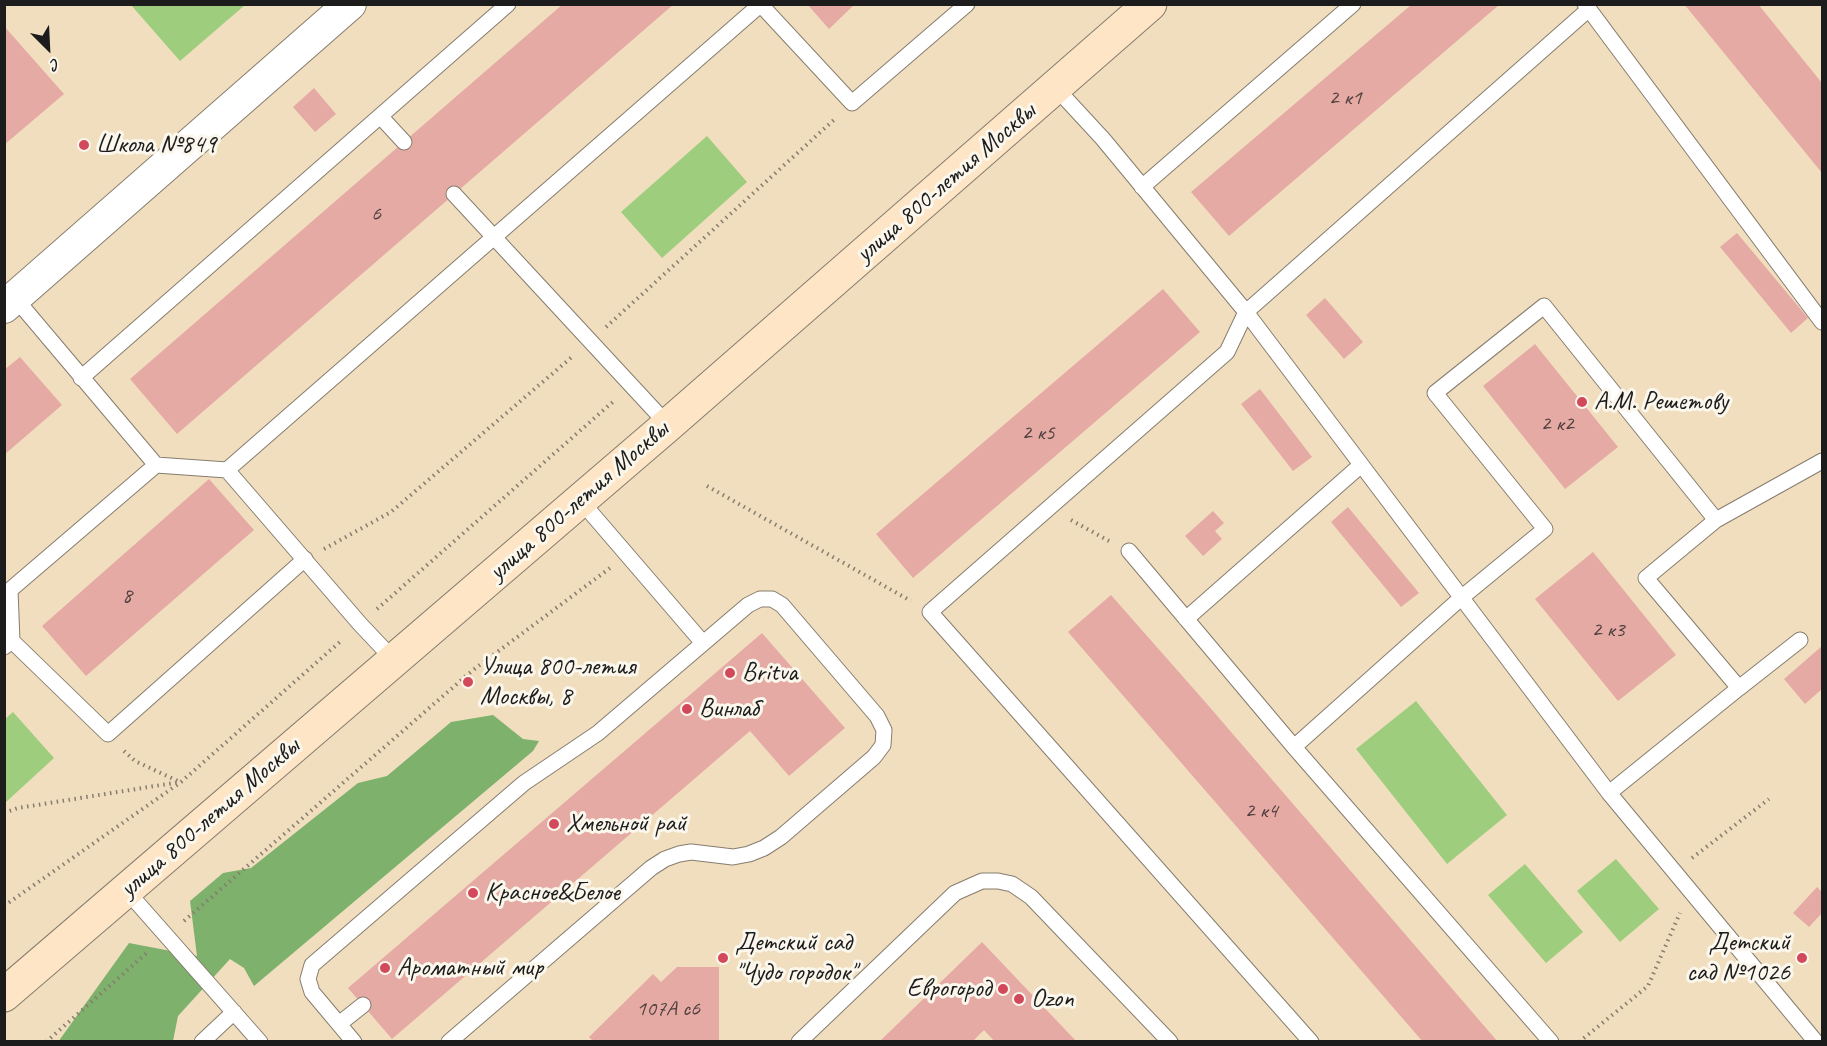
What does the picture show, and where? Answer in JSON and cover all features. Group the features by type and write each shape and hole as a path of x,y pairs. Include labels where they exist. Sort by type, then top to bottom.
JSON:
{"main road":[{"name":"улица 800-летия Москвы","path":"4,995 668,425 1150,4"}],"street":[{"path":"10,303 350,4"}],"lane":[{"path":"81,378 507,4"},
{"path":"227,470 761,5 852,103 967,4"},
{"path":"1142,187 1353,4"},
{"path":"1311,1041 930,612 1227,352 1246,312 1587,7 1822,322"},
{"path":"1055,87 1102,139 1246,312 1610,793 1816,1041"},
{"path":"380,116 404,142"},
{"path":"454,194 668,425"},
{"path":"10,303 81,378 156,465"},
{"path":"1294,747 1461,598 1545,530 1435,393 1544,306 1716,520"},
{"path":"1739,688 1646,578 1716,520 1822,461"},
{"path":"305,559 108,734 8,644 7,587 156,465 227,470 394,660"},
{"path":"1186,619 1361,465"},
{"path":"580,500 703,643"},
{"path":"1129,551 1294,747 1551,1041"},
{"path":"354,1041 309,987 309,973 312,965 524,783 598,733 748,605 760,599 772,599 782,605 877,716 884,730 883,745 874,757 781,837 764,848 733,857 691,852 665,859 651,868 449,1041"},
{"path":"1610,793 1800,640"},
{"path":"799,1041 955,893 982,881 990,881 1012,884 1031,897 1170,1041"},
{"path":"126,890 260,1041"},
{"path":"339,1024 363,1005"},
{"path":"202,1041 234,1012"}],"path":[{"path":"4,906 181,782 632,386"},
{"path":"707,486 930,612"},
{"path":"1048,508 1129,551"},
{"path":"46,1041 473,670 628,555"},
{"path":"135,761 181,782"},
{"path":"4,813 18,808 181,782"},
{"path":"1674,872 1769,799"},
{"path":"1579,1041 1648,986 1689,890"}],"green space":[{"path":"131,5 245,5 180,61"},
{"path":"707,136 747,182 662,258 621,212"},
{"path":"1416,701 1507,815 1447,864 1356,749"},
{"path":"13,712 54,758 5,803 5,719"},
{"path":"493,715 523,739 539,741 533,751 254,986 244,968 230,959 178,1016 173,1041 58,1042 129,943 197,956 190,901 223,873 251,868 358,783 387,776 451,722"},
{"path":"1616,859 1659,909 1620,942 1577,891"},
{"path":"1525,864 1583,932 1546,963 1488,895"}],"building":[{"path":"563,4 674,4 177,434 130,379"},
{"path":"807,4 855,4 829,29"},
{"path":"1684,4 1758,4 1822,83 1822,173"},
{"path":"1411,5 1499,5 1229,236 1191,192"},
{"path":"4,26 64,94 4,145"},
{"path":"314,88 336,114 315,132 293,107"},
{"path":"1737,233 1808,318 1791,333 1720,247"},
{"path":"1163,289 1200,332 913,578 876,534"},
{"path":"1325,298 1363,342 1344,359 1306,315"},
{"path":"1535,344 1618,447 1565,489 1483,386"},
{"path":"20,357 62,405 4,455 4,370"},
{"path":"1260,389 1312,457 1293,471 1241,404"},
{"path":"209,479 254,530 86,676 42,626"},
{"path":"1348,507 1419,593 1401,607 1331,522"},
{"path":"1213,511 1224,523 1215,531 1222,539 1203,556 1185,536"},
{"path":"1593,552 1676,655 1618,701 1535,599"},
{"path":"1111,595 1498,1042 1423,1042 1068,632"},
{"path":"762,633 845,728 789,776 750,731 392,1039 348,988"},
{"path":"1822,646 1822,689 1805,704 1784,679"},
{"path":"1817,887 1822,892 1822,913 1809,927 1793,913"},
{"path":"982,942 1077,1042 995,1042 984,1030 972,1042 879,1042"},
{"path":"677,967 719,967 719,1042 594,1042 589,1037 653,974 661,982"}],"place":[{"name":"Школа №849","path":"84,145"},
{"name":"А.М. Решетову","path":"1582,402"},
{"name":"Britva","path":"730,673"},
{"name":"Улица 800-летия Москвы, 8","path":"468,682"},
{"name":"Винлаб","path":"687,709"},
{"name":"Хмельной рай","path":"554,824"},
{"name":"Красное&Белое","path":"473,893"},
{"name":"Детский сад \"Чудо городок\"","path":"723,958"},
{"name":"Детский сад №1026","path":"1802,958"},
{"name":"Ароматный мир","path":"385,968"},
{"name":"Еврогород","path":"1003,989"},
{"name":"Ozon","path":"1019,999"}]}
